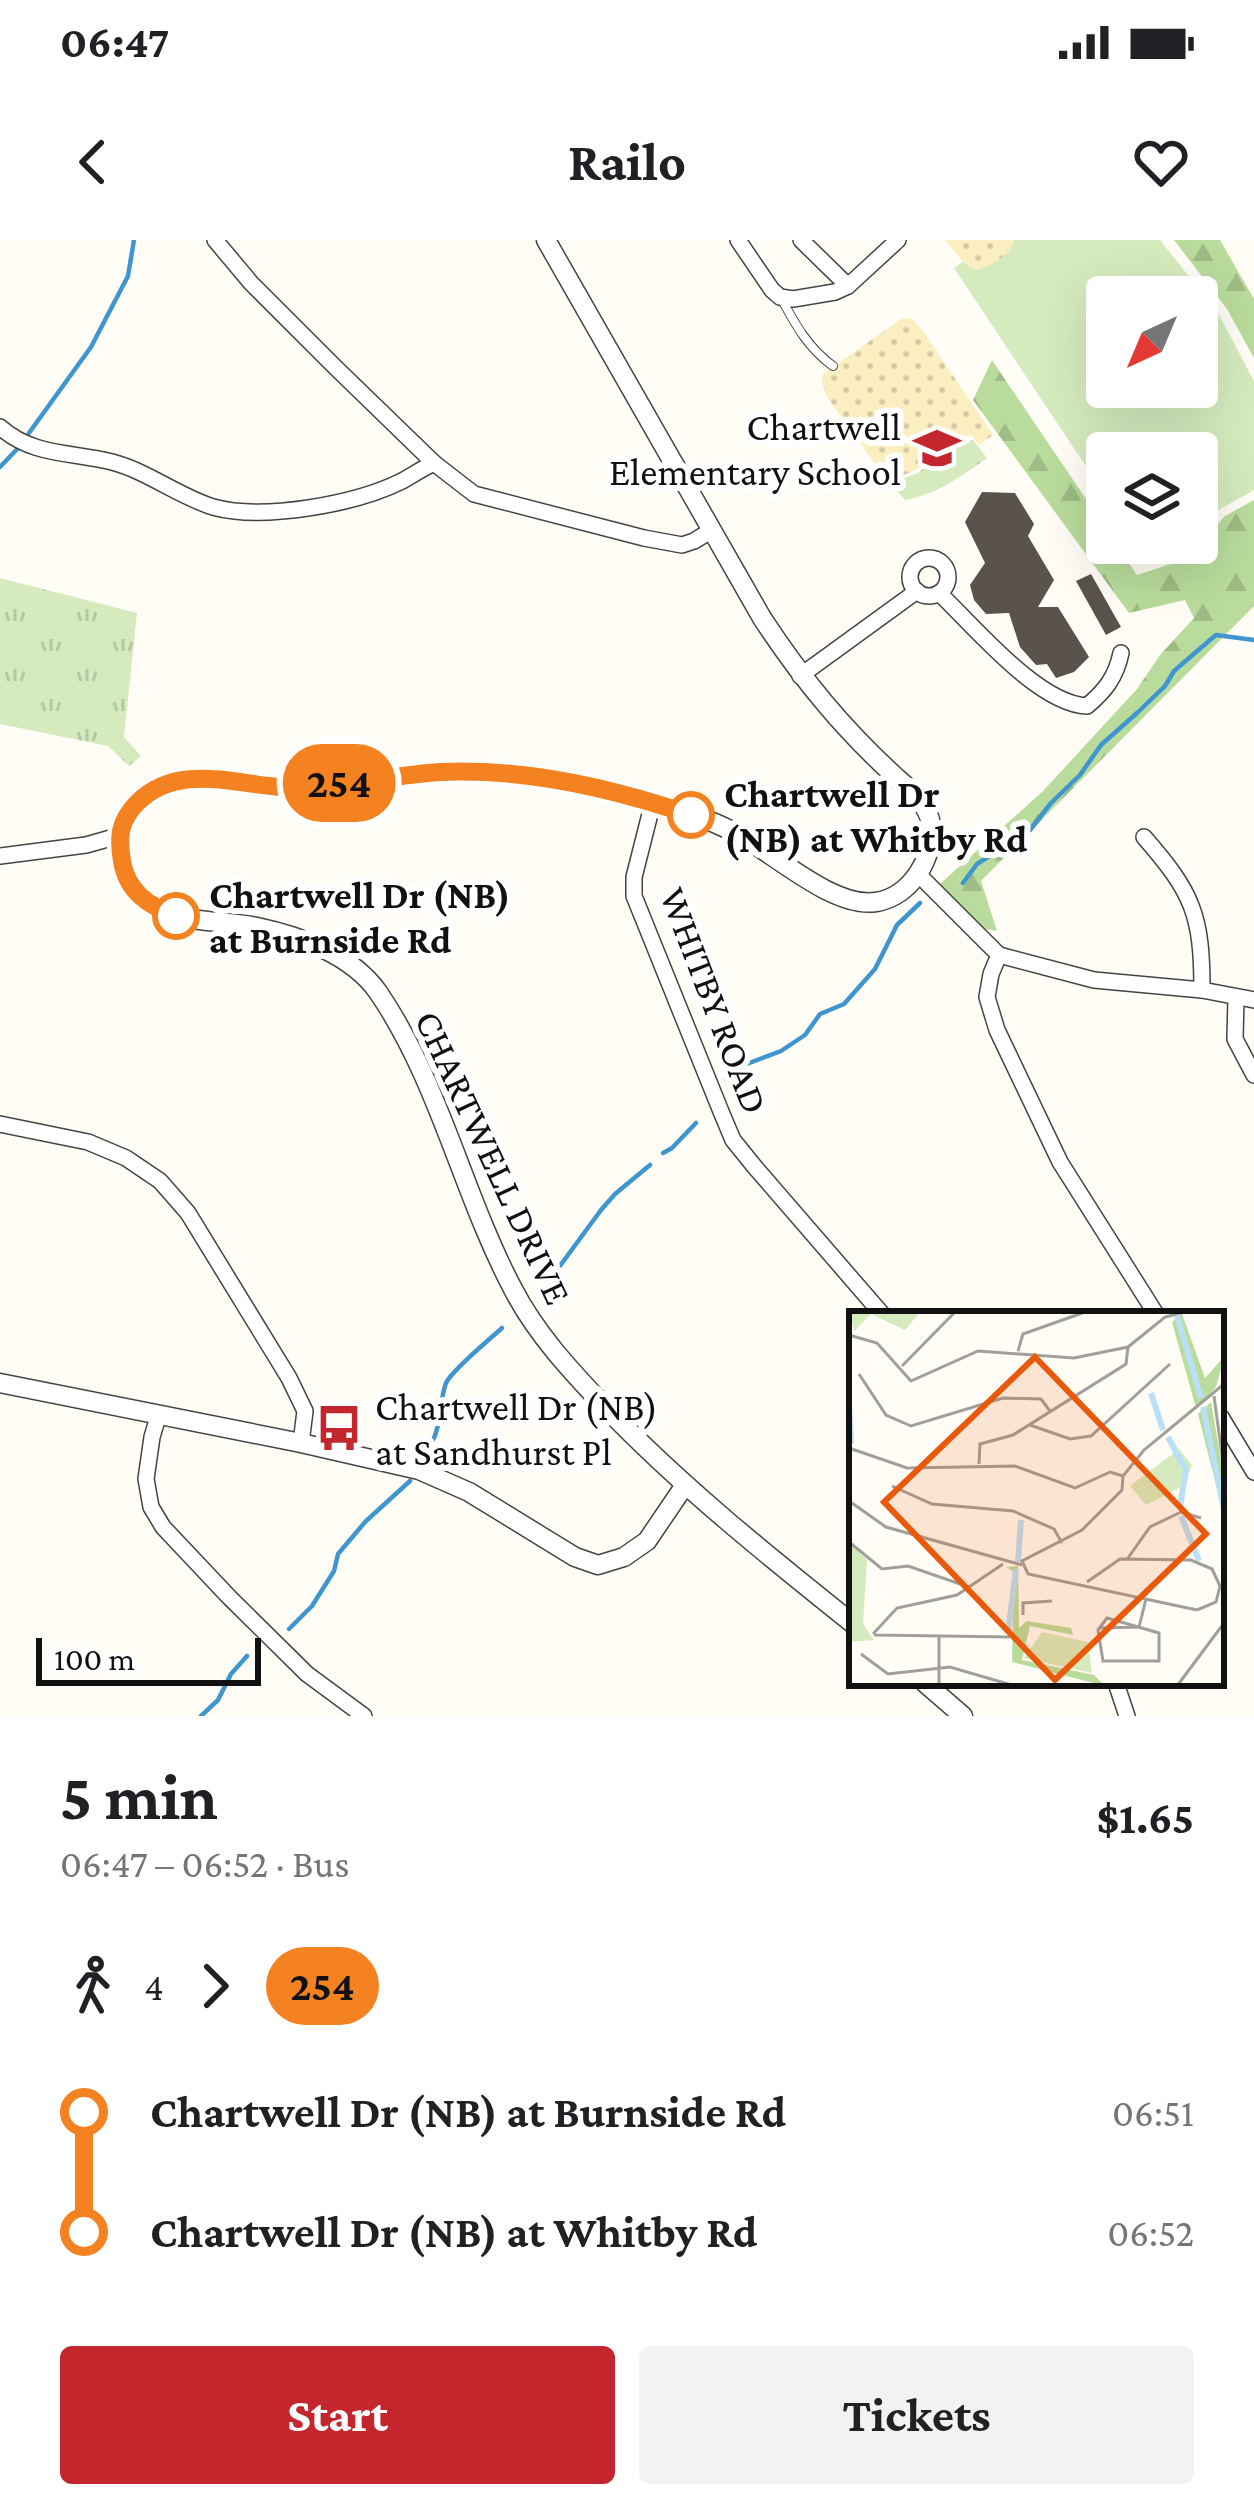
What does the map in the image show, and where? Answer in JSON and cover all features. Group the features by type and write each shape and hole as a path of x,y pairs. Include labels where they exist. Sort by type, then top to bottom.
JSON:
{"street":[{"path":"215,240 251,283 434,463 473,494 682,545 712,530"},
{"path":"0,856 118,836 127,814 140,800 179,778 296,788 442,772 519,774 652,802 736,832 834,894 871,903 902,893 918,874 928,848 932,828 927,809 800,676 762,618 546,240"},
{"path":"738,240 772,290 793,298 848,286 898,240"},
{"path":"801,240 848,286"},
{"path":"0,427 33,448 116,462 212,506 263,514 354,496 399,482 434,463"},
{"path":"934,559 944,566 948,577 940,593 928,596 916,591 910,580 912,568 921,560 934,559"},
{"path":"800,676 916,591"},
{"path":"940,593 1021,671 1055,698 1075,706 1087,706 1102,693 1117,673 1121,653"},
{"name":"WHITBY ROAD","path":"652,802 634,896 728,1127 754,1166 879,1311"},
{"name":"CHARTWELL DRIVE","path":"118,836 124,877 137,895 157,909 258,927 314,944 371,982 412,1050 512,1288 537,1330 589,1390 685,1485 849,1621"},
{"path":"1144,837 1179,879 1195,910 1202,990"},
{"path":"918,874 999,955 1094,980 1254,1000"},
{"path":"999,955 987,997 998,1030 1060,1162 1154,1311"},
{"path":"1236,998 1235,1039 1254,1075"},
{"path":"0,1124 88,1142 126,1158 160,1181 188,1214 290,1378 305,1411 301,1443"},
{"path":"0,1384 419,1470 469,1492 574,1557 598,1564 624,1558 647,1541 685,1485"},
{"path":"158,1417 146,1479 151,1507 164,1527 307,1673 364,1716"},
{"path":"1224,1423 1254,1472"},
{"path":"929,1686 963,1716"},
{"path":"1117,1686 1127,1716"}],"lane":[{"path":"781,296 800,333 833,366"}],"green space":[{"path":"1014,240 1160,240 1189,276 1086,276 1086,408 1218,408 1218,313 1254,381 1254,490 1218,510 1218,432 1086,432 1086,466 954,268 963,262 976,270 1012,247"},
{"path":"1174,240 1220,240 1254,299 1254,358 1218,297 1218,276 1202,276"},
{"path":"992,360 1086,499 1086,554 973,400"},
{"path":"973,440 987,458 967,472 917,497 905,500 897,491 896,481 918,473 959,441"},
{"path":"1254,500 1254,606 981,881 997,931 985,929 940,884 1043,791 1137,689 1194,618 1185,600 1129,613 1093,564 1129,564 1137,575 1171,564 1218,564 1218,524"},
{"path":"0,578 137,613 124,737 141,756 129,766 108,746 0,724"}],"sand":[{"path":"945,240 1014,240 1004,256 976,270"},
{"path":"911,318 993,435 979,445 972,436 963,435 920,468 894,479 893,489 827,397 822,383 823,374 901,319"}],"building":[{"path":"982,492 1015,493 1034,524 1028,536 1054,580 1038,607 1058,607 1089,657 1074,672 1056,678 1047,664 1036,665 1020,647 1009,613 986,614 974,600 970,585 985,563 965,522"},
{"path":"1091,574 1121,627 1106,635 1076,581"}],"waterway":[{"path":"29,433 91,347 128,276 134,240"},
{"path":"0,467 21,445"},
{"path":"963,883 977,864 1030,830 1101,745 1210,640 1216,635 1254,640"},
{"path":"726,1079 744,1065 781,1051 805,1035 820,1014 844,1004 875,969 897,925 920,903"},
{"path":"663,1153 696,1123"},
{"path":"540,1293 601,1210 650,1165"},
{"path":"433,1440 446,1383 502,1328"},
{"path":"289,1629 312,1606 334,1571 338,1554 410,1481"},
{"path":"201,1716 218,1700 247,1656"}],"bus line":[{"name":"254","path":"176,916 137,895 124,877 118,836 127,814 140,800 179,778 296,788 442,772 519,774 585,786 691,815"}],"place":[{"name":"Chartwell Elementary School","path":"937,448"},
{"name":"Chartwell Dr (NB) at Whitby Rd","path":"691,815"},
{"name":"Chartwell Dr (NB) at Burnside Rd","path":"176,916"},
{"name":"Chartwell Dr (NB) at Sandhurst Pl","path":"339,1428"}]}
